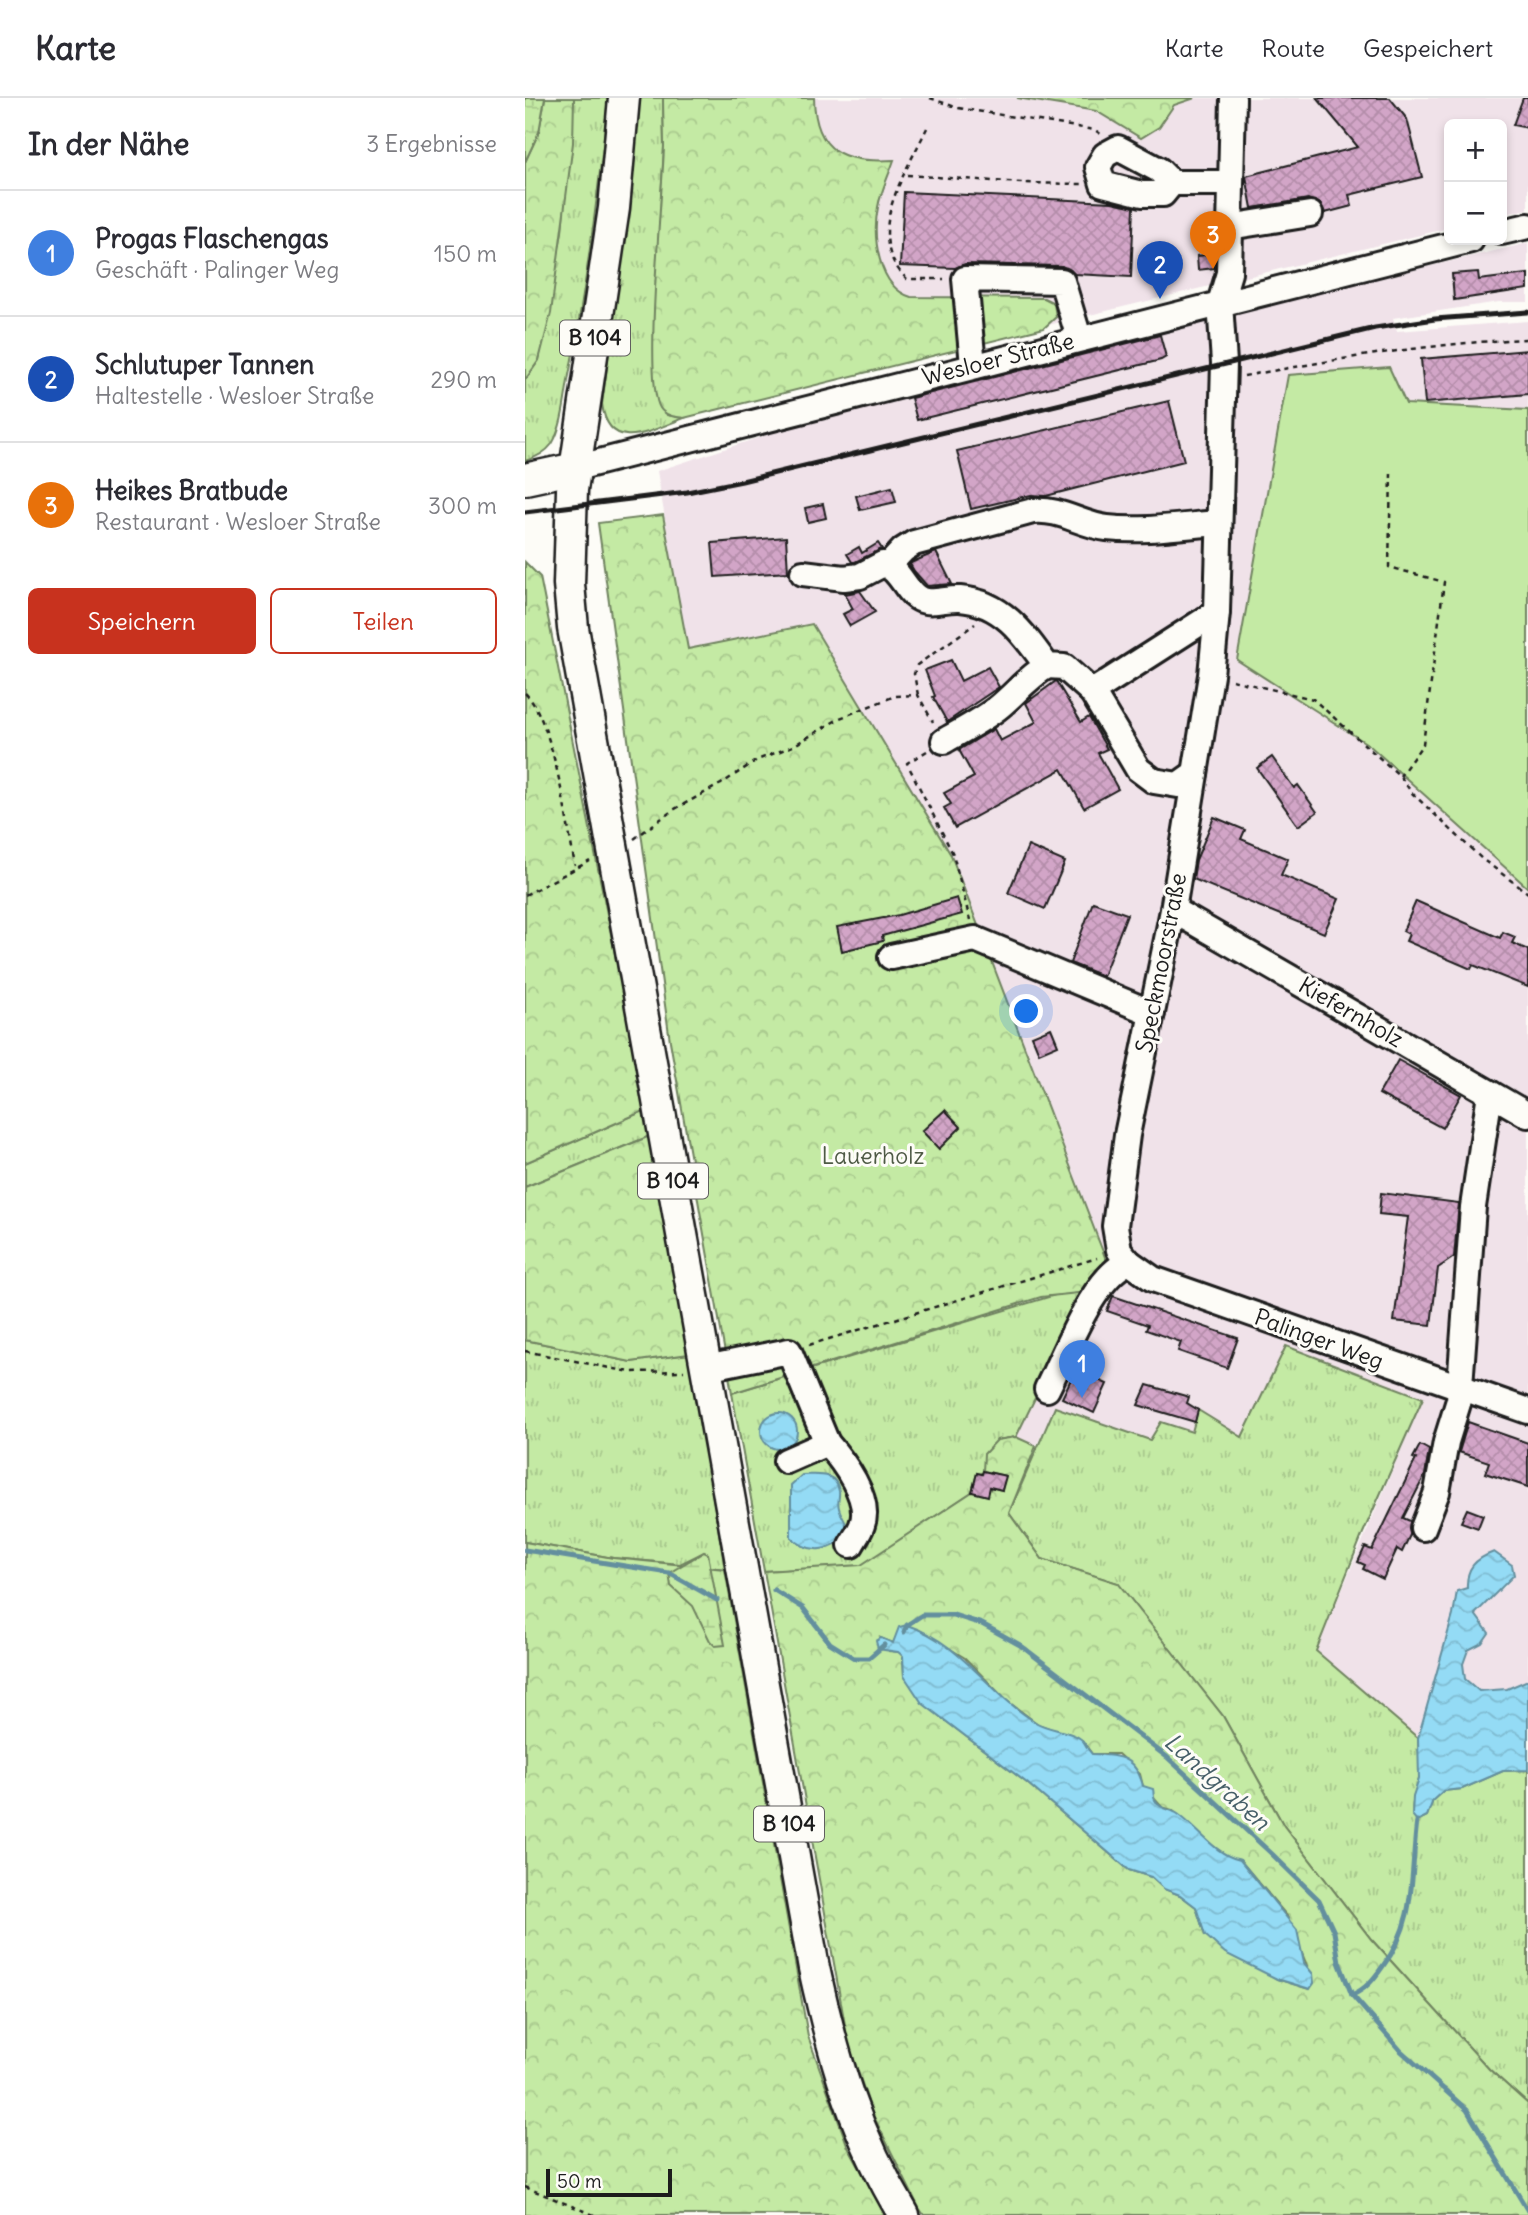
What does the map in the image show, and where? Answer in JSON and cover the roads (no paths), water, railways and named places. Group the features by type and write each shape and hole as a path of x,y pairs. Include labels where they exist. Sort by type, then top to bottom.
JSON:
{"main road":[{"name":"B 104","path":"624,98 612,221 576,468 569,552 573,628 613,850 693,1369 814,1968 844,2090 866,2144 904,2215"},
{"name":"Wesloer Straße","path":"525,479 576,468"}],"street":[{"name":"Speckmoorstraße","path":"1124,1256 1115,1237 1118,1190 1173,910 1212,675 1217,612 1217,523 1224,379 1220,303 1229,274 1233,98"},
{"path":"1172,183 1163,194 1142,194 1103,184 1098,167 1105,155 1118,148 1159,170 1172,183 1229,183"},
{"path":"1229,227 1310,214"},
{"path":"1507,231 1528,226"},
{"name":"Wesloer Straße","path":"576,468 1452,245"},
{"path":"973,365 965,279 1062,281 1079,338"},
{"path":"888,566 914,543 1046,509 1103,527 1125,529 1217,523"},
{"path":"803,573 852,577 883,564 888,566 914,596 925,602 960,599 997,610 1014,624 1047,666"},
{"path":"1092,692 1217,612"},
{"path":"944,741 1001,705 1026,679 1047,666 1064,667 1092,692 1138,769 1154,780 1178,785 1195,773"},
{"name":"Kiefernholz","path":"1173,910 1528,1115"},
{"path":"891,957 975,939 1152,1013"},
{"path":"1423,1528 1437,1492 1446,1442 1459,1400 1473,1207 1490,1093"},
{"path":"1047,1389 1094,1297 1124,1256"},
{"name":"Palinger Weg","path":"1124,1256 1153,1279 1528,1411"},
{"path":"693,1369 789,1351 827,1443 851,1470 864,1522 851,1545"},
{"path":"786,1461 827,1443"}],"water":[{"path":"779,1413 792,1418 797,1431 792,1444 779,1449 766,1444 761,1431 766,1418"},
{"path":"802,1475 830,1477 837,1485 838,1504 849,1534 828,1547 813,1549 791,1537 791,1485"},
{"path":"1494,1552 1512,1565 1514,1575 1475,1614 1489,1633 1482,1643 1468,1650 1463,1664 1465,1679 1479,1691 1507,1689 1528,1680 1528,1770 1503,1771 1462,1789 1443,1791 1433,1800 1427,1816 1417,1821 1412,1815 1413,1797 1419,1779 1418,1738 1453,1615 1457,1591 1467,1588 1468,1575 1473,1565"},
{"path":"907,1625 944,1644 1037,1723 1079,1738 1092,1754 1110,1755 1131,1763 1143,1786 1153,1789 1154,1799 1159,1805 1186,1820 1214,1847 1240,1860 1297,1930 1304,1963 1313,1974 1314,1983 1310,1989 1277,1979 1225,1953 1205,1935 1196,1907 1180,1895 1164,1889 1151,1877 1129,1870 1027,1783 922,1703 904,1676 903,1656 898,1652 878,1649 876,1641 881,1638 893,1643 899,1627"}],"waterway":[{"name":"Landgraben","path":"525,1550 669,1573 717,1600"},
{"name":"Landgraben","path":"774,1590 803,1608 830,1643 854,1658 869,1658 884,1645"},
{"name":"Landgraben","path":"904,1632 907,1625 922,1615 953,1615 982,1624 1020,1645 1167,1757 1272,1854 1319,1900 1334,1932 1339,1962 1352,1995 1400,2050 1467,2110 1528,2211"},
{"path":"1352,1995 1366,1987 1376,1975 1402,1932 1410,1897 1417,1821"}],"railway":[{"path":"525,512 687,492 742,481 1375,328 1435,319 1528,312"}],"place":[{"name":"Heikes Bratbude","path":"1213,269"},
{"name":"Schlutuper Tannen","path":"1160,299"},
{"name":"Progas Flaschengas","path":"1082,1398"}],"park label":[{"name":"Lauerholz","path":"873,1156"}]}
